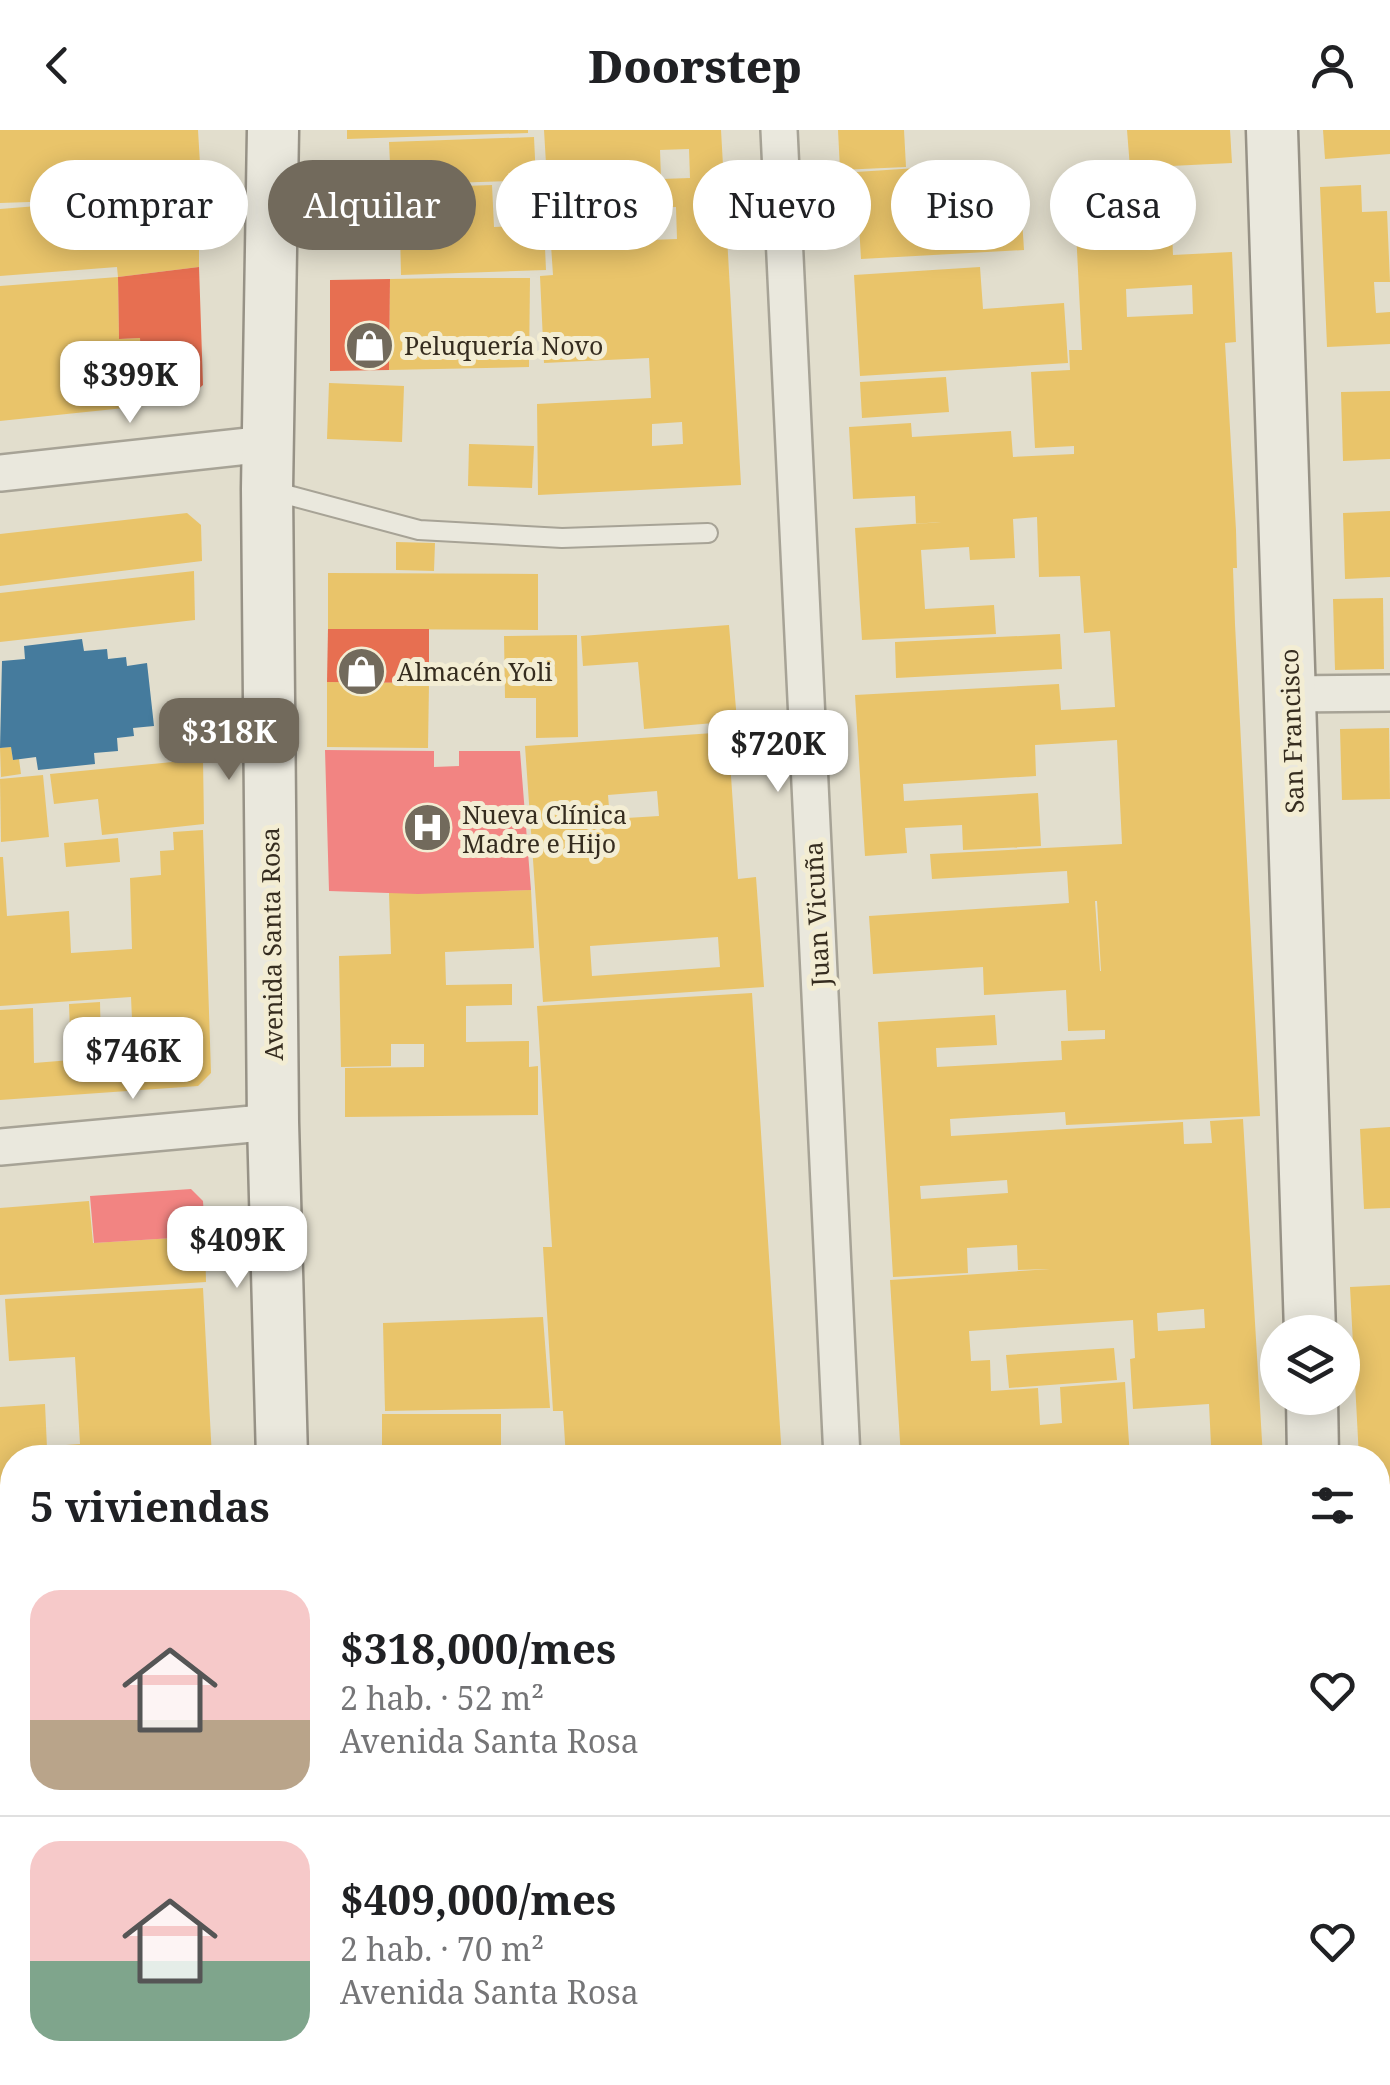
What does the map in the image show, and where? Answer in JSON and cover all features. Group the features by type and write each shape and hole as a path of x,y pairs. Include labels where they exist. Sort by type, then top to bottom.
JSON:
{"main road":[{"name":"Avenida Santa Rosa","path":"274,130 267,467 273,1122 282,1445"},
{"name":"San Francisco","path":"1272,130 1309,1315"},
{"path":"1313,1415 1314,1445"}],"street":[{"name":"Juan Vicuña","path":"779,130 841,1445"},
{"path":"0,473 267,467"},
{"path":"1290,694 1390,692"},
{"path":"0,1147 273,1122"}],"lane":[{"path":"267,467 419,530 562,538 708,533"}],"building: Viviendas":[{"path":"0,130 198,130 200,160 30,160 30,202 0,203"},
{"path":"347,130 528,130 528,133 347,139"},
{"path":"544,130 721,130 723,160 693,160 693,250 728,250 741,485 538,495 537,404 651,398 649,358 544,363 540,276 553,275 551,250 673,250 673,239 677,239 673,179 690,178 689,149 660,150 660,160 546,160","holes":["682,422 683,444 652,446 652,424"]},
{"path":"838,130 904,130 906,160 891,160 891,168 871,169 871,160 840,160"},
{"path":"1127,130 1230,130 1232,163 1129,160"},
{"path":"1323,130 1390,130 1390,154 1325,159"},
{"path":"534,137 535,160 496,160 496,181 476,182 476,160 390,160 389,142"},
{"path":"891,170 891,250 1024,250 861,259 860,250 871,250 871,171"},
{"path":"492,185 496,250 545,250 546,270 401,275 400,250 476,250 476,186"},
{"path":"1361,185 1362,212 1387,211 1390,282 1374,282 1376,313 1390,312 1390,344 1327,347 1320,187"},
{"path":"30,207 30,250 199,250 199,267 118,277 117,267 0,276 0,209"},
{"path":"1077,250 1173,250 1173,255 1232,252 1236,342 1225,343 1260,1116 1066,1125 1065,1112 950,1119 951,1136 1183,1122 1184,1144 1212,1143 1210,1121 1243,1119 1262,1445 1211,1445 1209,1404 1133,1409 1133,1320 969,1331 971,1361 990,1360 991,1391 1038,1388 1040,1425 1062,1423 1060,1387 1125,1382 1129,1445 900,1445 890,1280 1050,1269 1018,1270 1017,1245 967,1248 968,1273 893,1277 878,1022 995,1015 997,1045 936,1048 937,1067 1062,1060 1061,1041 1105,1039 1105,1030 1068,1031 1066,990 984,995 983,967 873,974 869,916 1069,903 1067,871 932,879 930,854 1122,844 1117,740 1035,745 1036,776 903,784 904,801 1038,793 1041,846 963,850 962,825 905,828 907,853 865,856 855,695 1059,684 1061,710 1115,707 1110,631 1084,633 1080,576 1039,577 1037,517 1013,519 1015,558 970,560 969,547 921,550 925,609 994,605 996,634 862,640 855,528 916,524 915,496 853,499 849,427 911,423 912,437 1011,431 1013,457 1074,454 1074,446 1035,448 1031,372 1070,370 1069,350 1082,350","holes":["1192,285 1193,314 1127,317 1126,289","1095,901 1097,901 1101,971","1007,1180 1008,1193 921,1199 920,1186","1204,1309 1205,1328 1158,1331 1157,1313"]},
{"path":"980,267 983,309 1064,303 1068,363 860,376 854,275"},
{"path":"118,277 119,339 140,338 143,406 0,421 0,286"},
{"path":"530,278 529,367 389,370 390,279"},
{"path":"946,377 949,412 862,418 860,382"},
{"path":"329,383 404,386 402,442 327,439"},
{"path":"1390,391 1390,459 1343,461 1341,392"},
{"path":"469,444 534,446 532,488 468,486"},
{"path":"1390,511 1390,577 1345,579 1343,513"},
{"path":"187,513 201,525 202,561 0,586 0,534"},
{"path":"396,542 435,543 434,571 396,570"},
{"path":"194,571 195,620 0,642 0,593"},
{"path":"328,573 538,574 538,630 328,629"},
{"path":"1383,598 1384,669 1335,670 1333,599"},
{"path":"729,625 737,721 644,729 638,662 583,666 581,636"},
{"path":"1060,634 1062,669 896,678 895,642"},
{"path":"577,635 578,737 536,738 536,698 505,698 504,636"},
{"path":"327,682 429,683 428,748 327,747"},
{"path":"1389,728 1390,799 1342,800 1340,729"},
{"path":"728,732 738,879 756,877 764,987 543,1002 525,746","holes":["657,791 659,816 610,819 608,795","718,937 720,967 592,976 590,946"]},
{"path":"11,747 13,760 19,759 21,774 1,777 0,748"},
{"path":"203,759 204,824 102,835 98,799 54,804 50,774"},
{"path":"43,775 49,837 1,842 0,779"},
{"path":"203,830 211,1073 198,1086 0,1100 0,1010 33,1008 34,1063 71,1060 69,1004 100,1002 101,1043 133,1041 131,997 0,1006 0,857 7,916 69,911 71,953 132,949 130,878 161,875 160,851 174,850 173,832","holes":["179,1038 180,1055 159,1056 158,1040"]},
{"path":"118,838 120,862 66,867 64,843"},
{"path":"531,890 534,948 445,952 446,985 512,984 512,1005 466,1006 466,1042 529,1041 529,1067 538,1066 538,1115 345,1117 345,1068 424,1067 424,1044 391,1044 391,1066 341,1067 339,956 391,954 389,893"},
{"path":"752,993 781,1445 565,1445 563,1411 553,1411 543,1247 552,1247 537,1006"},
{"path":"1390,1127 1390,1208 1364,1209 1360,1129"},
{"path":"89,1201 93,1243 205,1236 206,1282 0,1295 0,1208"},
{"path":"1390,1285 1390,1445 1358,1445 1360,1315 1351,1315 1350,1287"},
{"path":"203,1288 211,1445 66,1445 80,1444 75,1357 9,1361 5,1299"},
{"path":"543,1317 550,1408 385,1411 383,1323"},
{"path":"1114,1348 1117,1380 1009,1388 1006,1355"},
{"path":"45,1404 47,1445 0,1445 0,1407"},
{"path":"382,1414 501,1414 501,1445 382,1445"}],"building: Comercios":[{"path":"199,267 203,385 183,402 143,406 140,338 119,339 118,277"},
{"path":"390,279 389,370 330,371 330,280"},
{"path":"328,629 429,629 429,683 327,682"}],"building: Salud":[{"name":"Nueva Clínica Madre e Hijo","path":"325,750 434,751 434,767 459,766 459,751 520,751 531,890 418,894 329,891"},
{"path":"191,1189 203,1201 205,1236 94,1243 90,1196"}],"building: Público":[{"path":"82,639 84,651 107,649 108,659 126,657 127,666 147,663 154,726 133,728 134,736 117,738 118,751 94,753 95,764 38,770 36,757 13,760 11,747 0,748 2,661 25,659 24,646"}],"place":[{"name":"Peluquería Novo","path":"369,345"},
{"name":"Almacén Yoli","path":"362,671"},
{"name":"Nueva Clínica Madre e Hijo","path":"427,828"}]}
